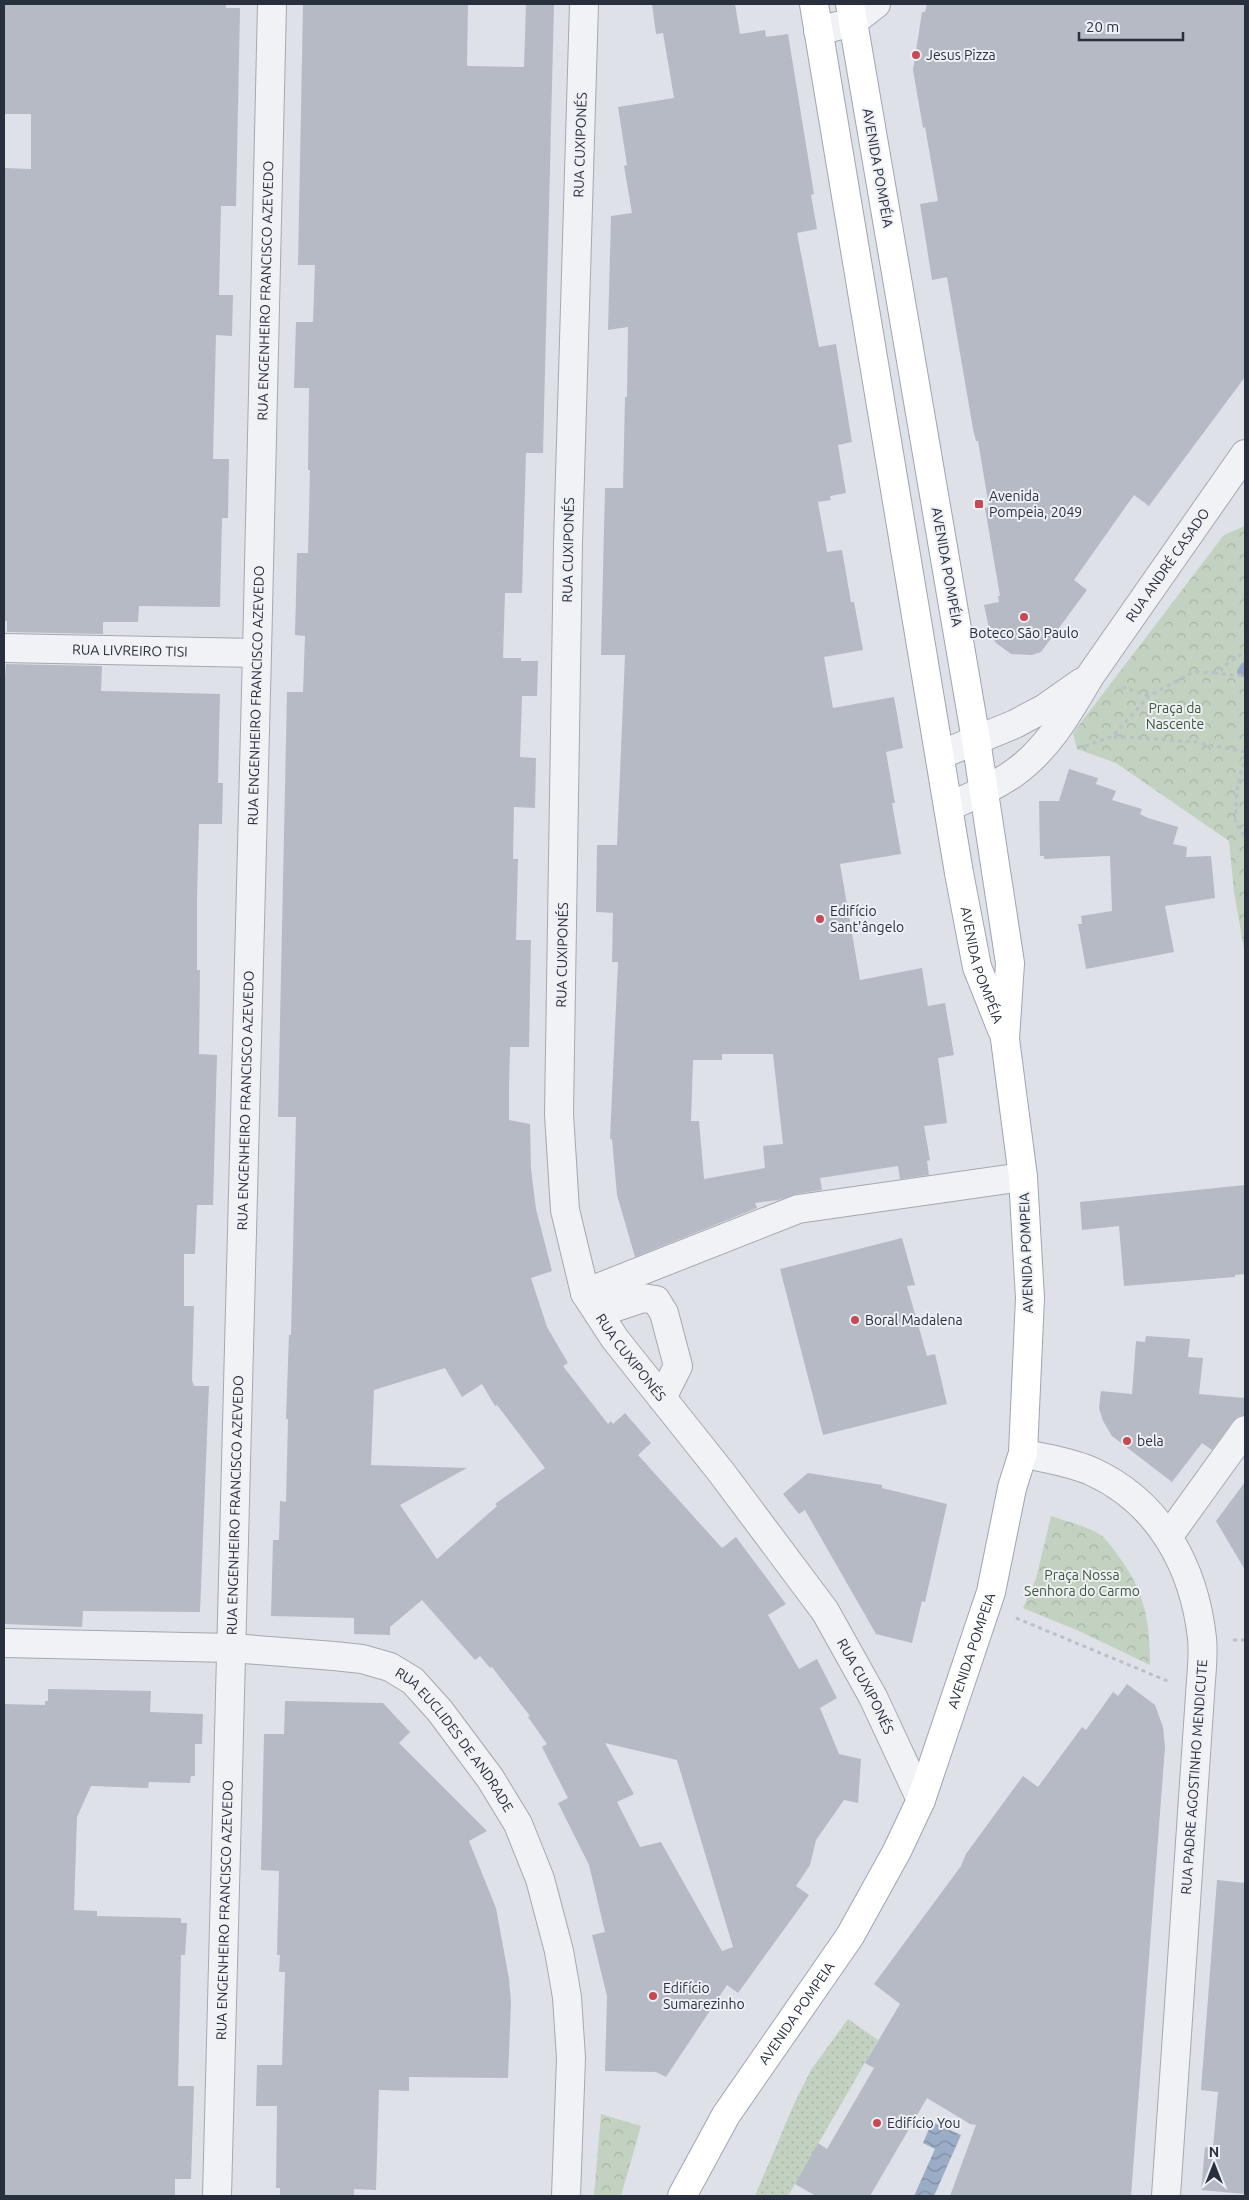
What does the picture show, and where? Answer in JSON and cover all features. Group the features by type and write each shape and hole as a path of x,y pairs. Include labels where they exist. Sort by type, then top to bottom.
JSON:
{"main road":[{"name":"AVENIDA POMPÉIA","path":"814,4 948,807 977,967 1005,1039"},
{"name":"AVENIDA POMPÉIA","path":"852,13 976,740 1010,963 1005,1039"},
{"name":"AVENIDA POMPEIA","path":"682,2196 726,2115 850,1936 897,1851 921,1800 991,1592 1012,1488 1023,1453 1030,1298 1023,1176 1005,1039"}],"street":[{"name":"RUA ENGENHEIRO FRANCISCO AZEVEDO","path":"217,2196 272,4"},
{"name":"RUA CUXIPONÉS","path":"584,4 568,543 560,1114 565,1210 591,1303 615,1339 721,1472 825,1611 873,1697 921,1800"},
{"path":"818,31 852,13 876,4"},
{"name":"RUA ANDRÉ CASADO","path":"948,807 983,791 1014,773 1047,742 1068,714 1090,676 1242,465"},
{"name":"RUA LIVREIRO TISI","path":"4,648 257,653"},
{"name":"RUA ANDRÉ CASADO","path":"940,755 1016,724 1046,708 1090,676"},
{"path":"591,1303 798,1209 1023,1176"},
{"path":"591,1303 643,1298 656,1300 664,1313 678,1366 662,1398"},
{"path":"1168,1537 1245,1430"},
{"name":"RUA PADRE AGOSTINHO MENDICUTE","path":"1023,1453 1091,1471 1121,1487 1146,1508 1168,1537 1184,1564 1195,1595 1203,1640 1166,2196"},
{"name":"RUA EUCLIDES DE ANDRADE","path":"4,1643 232,1648 362,1659 390,1667 413,1682 440,1711 490,1778 518,1824 540,1879 560,1951 567,1997 570,2058 566,2196"}],"path":[{"path":"1213,673 1245,652"},
{"path":"1113,736 1149,696 1193,672 1245,676"},
{"path":"1047,742 1077,749 1113,736 1195,742 1245,754 1237,789 1235,822 1245,837"},
{"path":"986,1605 1200,1695"}],"green space":[{"name":"Praça da Nascente","path":"1245,526 1245,955 1234,892 1229,841 1116,763 1077,749 1073,733 1224,535"},
{"name":"Praça Nossa Senhora do Carmo","path":"1051,1516 1084,1527 1102,1536 1128,1570 1144,1608 1149,1635 1150,1665 1079,1631 1023,1608 1036,1579"},
{"path":"848,2019 878,2040 788,2196 755,2196 794,2104 811,2070"},
{"path":"601,2114 641,2126 621,2196 594,2196"}],"water":[{"path":"932,2122 961,2135 934,2196 914,2196 935,2149 923,2143"}],"building":[{"path":"4,4 226,4 226,8 240,8 236,206 221,206 219,295 233,295 232,336 216,335 213,459 229,459 228,518 222,518 220,607 139,606 138,622 103,622 103,634 7,632 7,621 4,621 4,168 31,169 31,114 4,114"},
{"path":"303,4 468,4 467,66 524,67 526,4 554,4 543,453 526,453 522,593 505,593 503,658 521,658 521,661 538,661 537,696 522,696 520,757 536,758 535,808 514,807 513,859 518,859 516,940 531,940 529,1047 510,1047 509,1086 509,1120 530,1124 531,1169 536,1209 552,1271 531,1278 547,1327 568,1363 563,1366 608,1424 611,1421 613,1424 625,1413 651,1443 638,1455 722,1548 736,1537 786,1604 768,1615 799,1669 817,1659 837,1698 820,1708 839,1754 861,1759 858,1803 844,1800 816,1840 810,1865 796,1886 809,1895 738,1993 727,1985 666,2077 656,2072 605,2071 607,1996 592,1935 605,1932 589,1865 558,1803 568,1798 542,1747 547,1744 528,1717 530,1716 492,1667 490,1668 480,1656 475,1660 422,1600 390,1627 390,1635 354,1634 354,1618 271,1616 273,1540 279,1540 280,1501 286,1502 288,1419 286,1419 289,1335 291,1335 296,1117 278,1117 287,692 303,692 305,636 295,635 297,553 308,553 310,470 308,470 309,388 294,388 296,322 313,322 315,265 298,265","holes":["445,1368 462,1397 482,1384 495,1406 497,1405 545,1468 495,1504 497,1506 437,1559 400,1505 467,1468 371,1465 374,1390","605,1743 677,1760 733,1947 722,1951 661,1842 640,1847 617,1802 634,1794"]},
{"path":"652,4 735,4 740,34 765,30 766,37 788,34 814,194 811,195 817,229 797,233 819,347 836,344 852,442 838,445 846,493 830,496 831,500 818,502 827,552 842,550 851,602 854,602 863,650 824,657 833,708 894,697 903,748 886,752 901,854 840,864 860,980 922,968 928,1006 945,1003 954,1055 938,1058 947,1123 924,1126 930,1160 927,1161 929,1175 900,1179 898,1166 820,1178 822,1190 755,1203 757,1208 635,1257 617,1195 612,1139 610,1139 618,962 612,962 613,913 596,912 597,845 617,845 625,655 601,655 605,488 623,488 625,397 627,397 628,327 608,330 611,216 632,213 624,166 627,165 618,107 674,98 663,33 656,34","holes":["722,1054 773,1054 783,1144 763,1146 765,1168 704,1179 699,1121 691,1121 693,1060 722,1060"]},
{"path":"927,4 1245,4 1245,377 1149,506 1134,495 1074,580 1087,590 1041,652 1032,655 1011,654 996,643 990,633 984,605 999,602 998,596 1000,596 985,508 989,507 978,441 976,441 973,429 947,277 932,280 920,204 938,201 913,70 922,12 925,12"},
{"path":"6,664 102,666 101,691 220,694 218,783 223,783 222,824 199,824 197,897 197,970 200,970 199,1054 217,1055 213,1205 197,1205 195,1254 184,1254 184,1306 194,1306 192,1380 194,1386 209,1386 200,1612 83,1611 82,1627 4,1624 4,688"},
{"path":"1069,769 1098,778 1096,784 1116,791 1112,800 1142,809 1140,814 1148,818 1178,827 1173,844 1187,847 1186,857 1211,856 1215,898 1165,906 1174,952 1086,969 1078,924 1082,924 1081,916 1112,911 1110,856 1044,859 1044,856 1040,856 1039,801 1059,801"},
{"path":"1245,1185 1245,1274 1235,1275 1235,1277 1124,1286 1119,1226 1082,1230 1080,1202"},
{"name":"Boral Madalena","path":"902,1238 915,1285 907,1286 927,1356 935,1354 947,1404 823,1435 780,1269"},
{"path":"1146,1336 1190,1339 1188,1357 1203,1358 1199,1394 1245,1398 1245,1415 1238,1416 1233,1421 1212,1450 1202,1443 1172,1482 1112,1436 1103,1421 1099,1408 1101,1391 1132,1394 1136,1341 1145,1342"},
{"path":"808,1473 882,1485 882,1488 947,1504 925,1602 922,1601 912,1643 876,1634 805,1510 799,1514 783,1494"},
{"path":"1245,1482 1245,1570 1216,1521"},
{"path":"1127,1684 1155,1705 1163,1727 1165,1747 1131,2196 950,2196 976,2125 970,2124 927,2098 870,2196 816,2196 795,2184 818,2143 827,2149 874,2068 865,2063 900,2004 874,1984 961,1866 966,1854 1023,1776 1038,1787 1082,1727 1086,1730 1113,1692 1118,1696"},
{"path":"48,1689 151,1691 150,1712 203,1714 202,1744 195,1744 195,1776 191,1776 190,1783 149,1782 148,1788 91,1786 77,1817 74,1910 97,1911 97,1916 181,1918 181,1923 187,1923 185,1955 181,1955 178,2086 194,2086 191,2179 175,2179 175,2196 4,2196 4,1704 45,1705 45,1701 48,1701"},
{"path":"285,1701 383,1703 410,1732 399,1743 487,1831 469,1841 496,1908 509,1979 511,2002 508,2078 409,2077 409,2091 379,2090 376,2190 354,2189 354,2196 280,2196 280,2188 276,2188 277,2106 256,2106 257,2065 282,2065 285,1972 279,1972 280,1955 277,1955 279,1871 261,1870 264,1734 284,1734"},
{"path":"1217,1880 1245,1883 1245,2194 1201,2190 1205,2147 1213,2148 1218,2092 1201,2090"}],"waterway":[{"path":"1242,672 1245,667"}],"place":[{"name":"Jesus Pizza","path":"916,55"},
{"name":"Avenida Pompeia, 2049","path":"979,504"},
{"name":"Boteco São Paulo","path":"1024,617"},
{"name":"Edifício Sant'ângelo","path":"820,919"},
{"name":"Boral Madalena","path":"855,1320"},
{"name":"bela","path":"1127,1441"},
{"name":"Edifício Sumarezinho","path":"653,1996"},
{"name":"Edifício You","path":"877,2123"}]}
